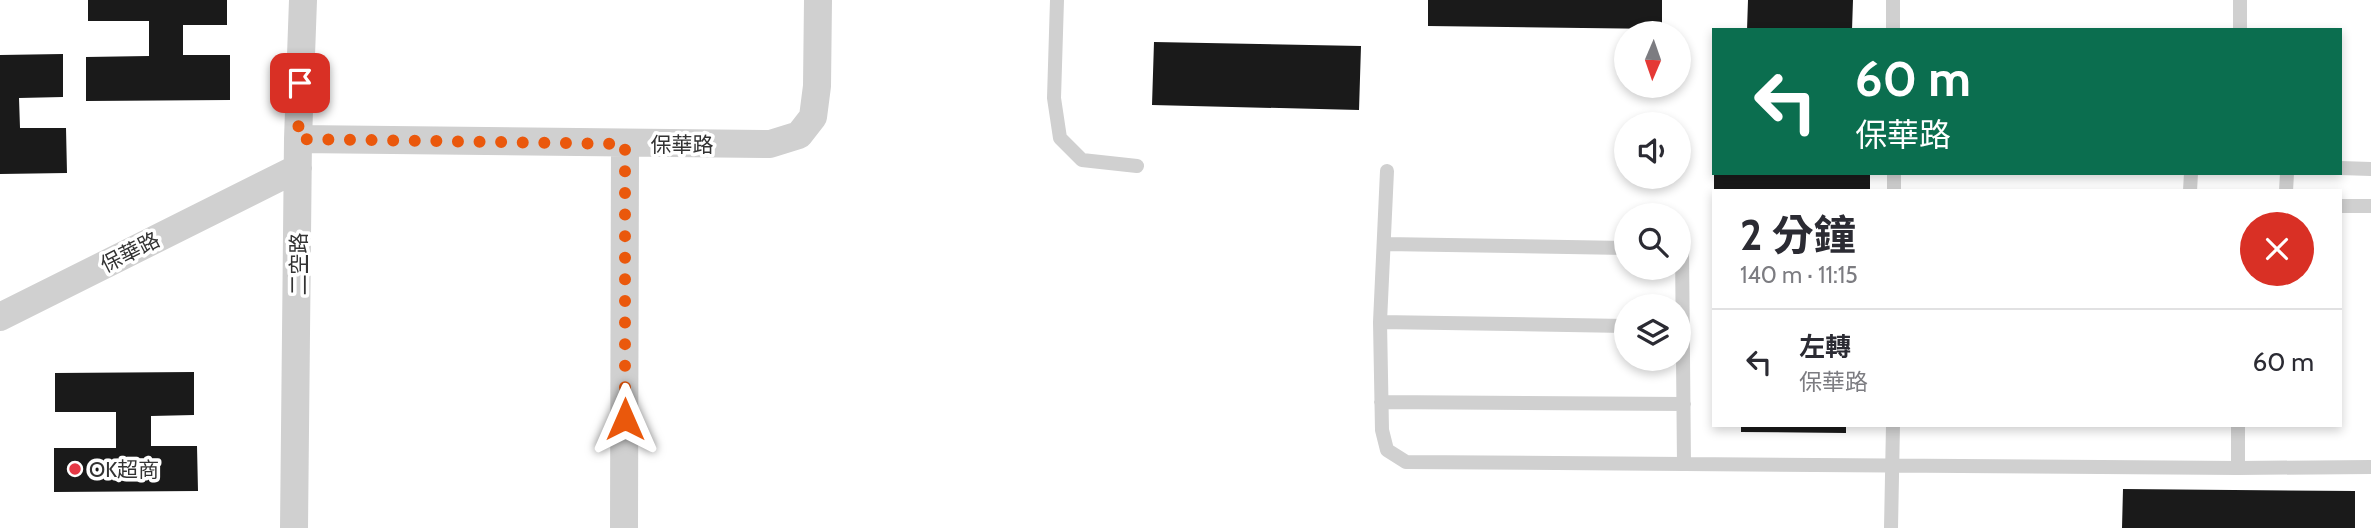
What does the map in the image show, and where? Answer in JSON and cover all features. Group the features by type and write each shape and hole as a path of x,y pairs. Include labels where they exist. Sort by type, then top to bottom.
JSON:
{"street":[{"name":"二空路","path":"294,528 298,139 303,0"},
{"name":"保華路","path":"298,139 770,144 799,135 813,117 817,86 818,0"},
{"path":"624,528 625,144"},
{"name":"保華路","path":"0,317 298,168"}],"lane":[{"path":"1057,0 1054,98 1060,138 1082,160 1137,166"},
{"path":"1893,0 1893,28"},
{"path":"2240,0 2240,28"},
{"path":"2342,168 2371,169"},
{"path":"1387,171 1380,322 1382,430 1387,450 1406,462 2371,467"},
{"path":"2342,206 2371,206"},
{"path":"1385,244 1614,247"},
{"path":"1380,322 1614,326"},
{"path":"1682,371 1684,464"},
{"path":"1381,402 1684,404"},
{"path":"1891,528 1893,427"},
{"path":"2238,427 2238,468"}],"building":[{"path":"88,0 227,0 227,25 183,25 183,55 230,55 230,100 86,101 86,57 149,56 149,21 88,21"},
{"path":"1428,0 1662,0 1662,21 1614,21 1614,28 1428,26"},
{"path":"1748,0 1853,0 1852,28 1747,28"},
{"path":"1154,42 1361,46 1359,110 1152,105"},
{"path":"63,54 63,97 19,98 20,128 66,128 67,173 0,174 0,55"},
{"path":"1714,175 1870,175 1870,189 1714,189"},
{"path":"194,372 194,415 151,416 151,446 197,446 198,491 54,492 54,448 116,448 116,412 55,412 55,373"},
{"path":"1741,427 1846,427 1846,433 1741,432"},
{"path":"2123,489 2355,491 2355,528 2122,528"}],"place":[{"name":"OK超商","path":"75,469"}],"route":[{"path":"300,83 298,139 625,144 625,419"}]}
